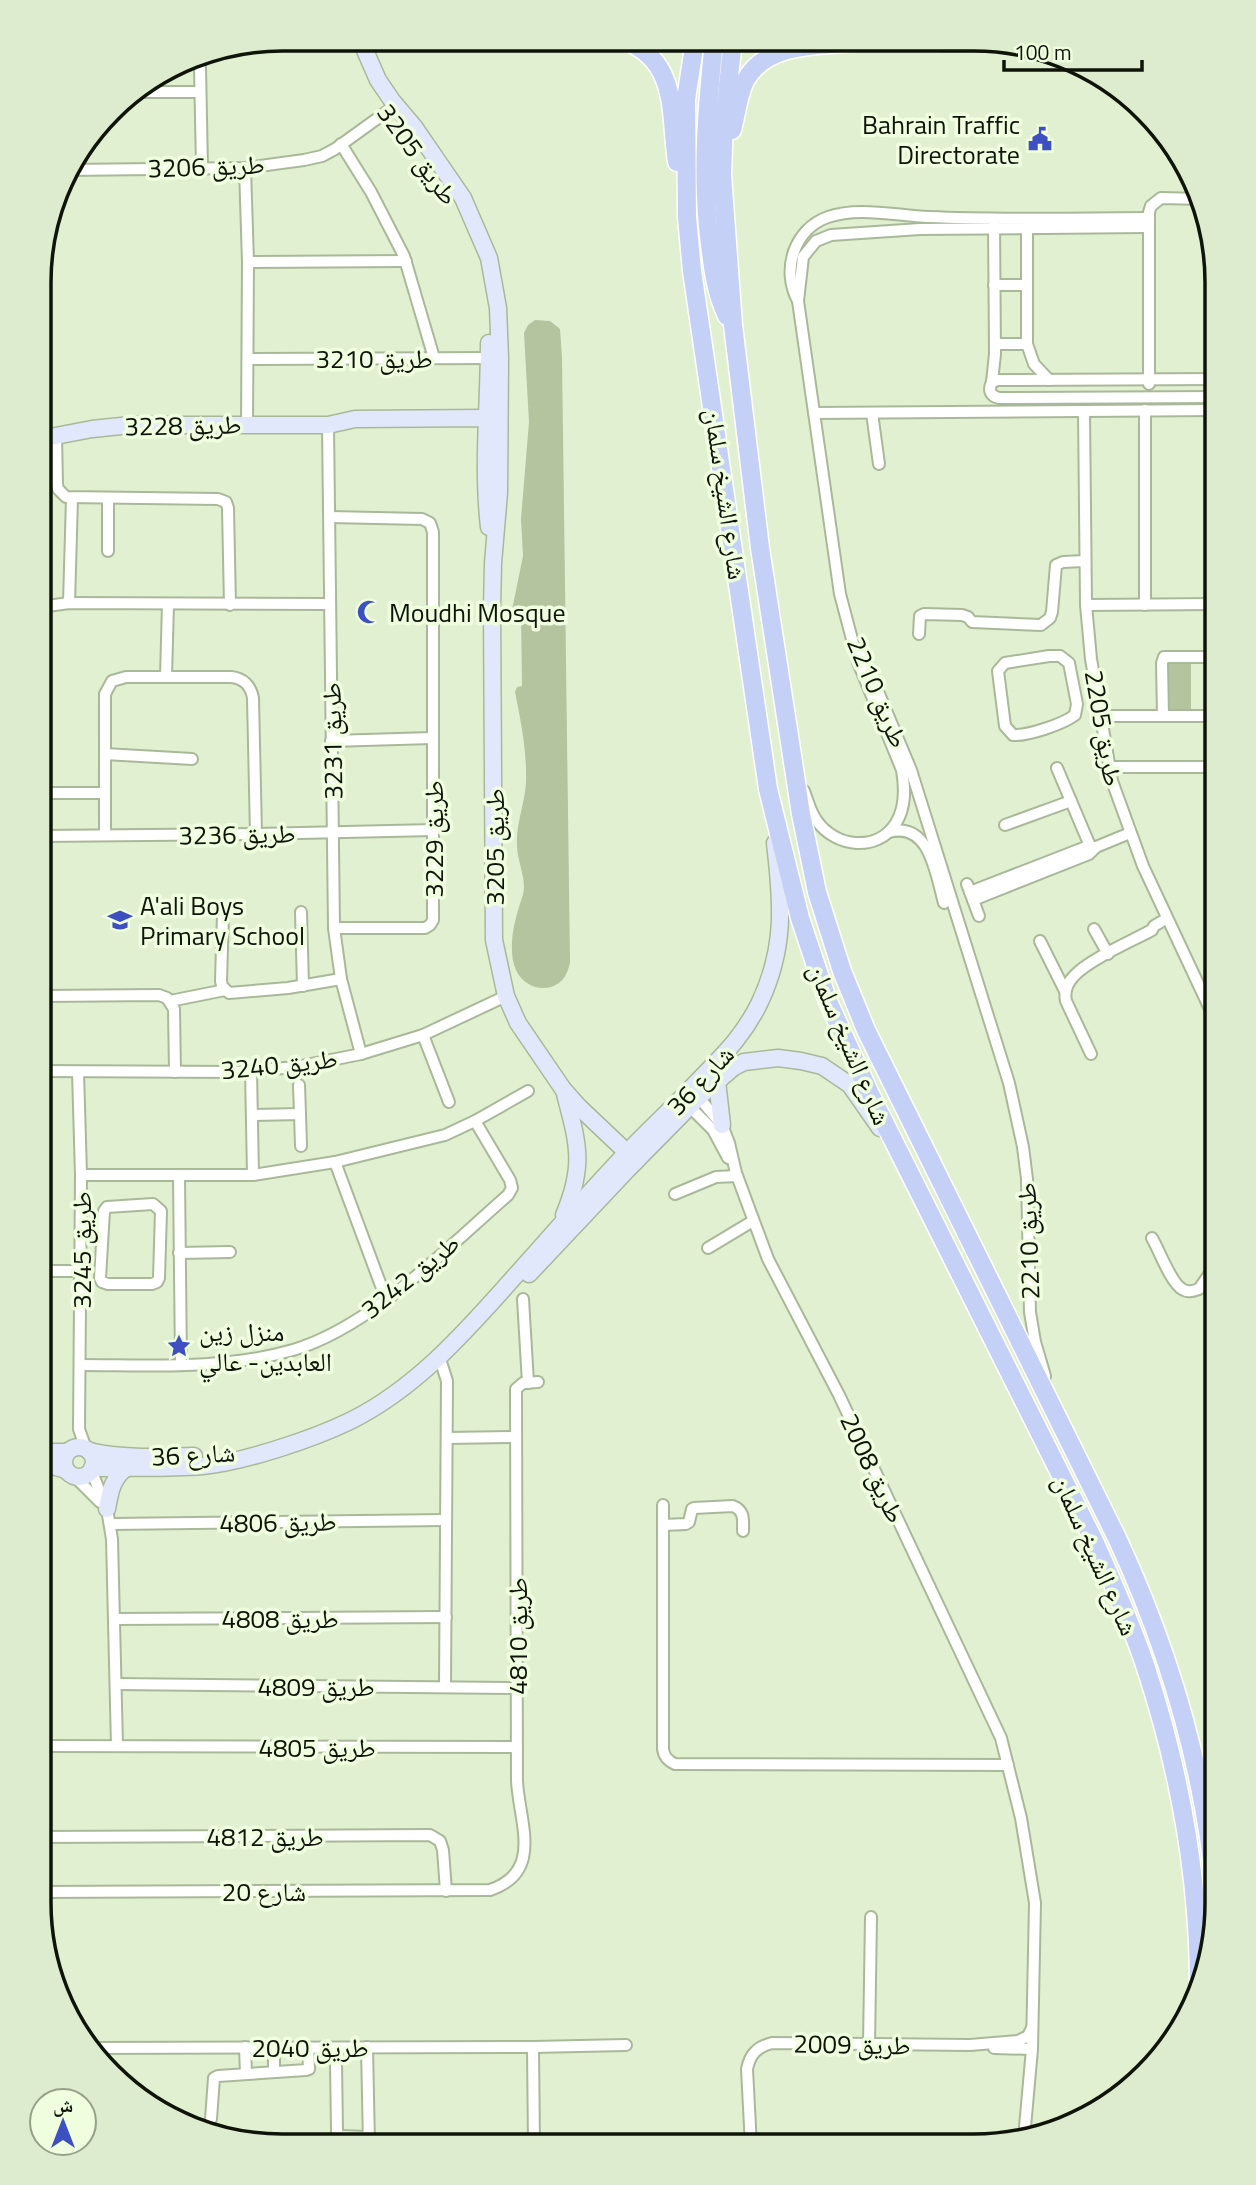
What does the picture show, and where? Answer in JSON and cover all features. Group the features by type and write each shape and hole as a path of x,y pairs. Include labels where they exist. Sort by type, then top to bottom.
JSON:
{"main road":[{"path":"644,51 654,60 669,91 674,148 687,217"},
{"name":"شارع الشيخ سلمان","path":"693,51 686,99 687,217 692,271 768,789 800,918 827,999 889,1135 1095,1543 1123,1605 1146,1667 1179,1794 1190,1859 1198,1959"},
{"path":"713,51 705,140 706,205 716,287 733,325"},
{"name":"شارع الشيخ سلمان","path":"732,51 724,120 722,175 733,325 760,548 790,748 817,892 842,971 866,1030 1116,1538 1152,1619 1180,1703 1205,1810"},
{"path":"722,175 741,93 750,74 757,66 781,51"}],"street":[{"name":"طريق 3205","path":"355,51 378,100 392,108"},
{"name":"طريق 3205","path":"365,51 392,108 457,206 480,263 495,358 487,505 493,563"},
{"path":"200,66 202,168"},
{"path":"150,92 200,92"},
{"name":"طريق 3206","path":"80,170 245,168 313,158 322,156 341,144 392,108"},
{"path":"341,144 371,192 406,261 434,358"},
{"path":"245,168 248,262 247,424"},
{"path":"1149,397 1148,223 1152,206 1161,198 1189,199"},
{"path":"798,301 791,284 790,265 793,251 802,236 817,222 826,218 853,213 931,223 1148,223"},
{"path":"852,233 850,225 853,213"},
{"path":"798,301 801,263 806,251 821,238 840,233 931,223"},
{"path":"995,224 995,344 992,382 989,387 993,397 1205,397"},
{"path":"1027,224 1027,344 1034,364 1049,380"},
{"path":"248,262 406,261"},
{"path":"995,285 1027,285"},
{"name":"طريق 2210","path":"798,301 833,553 844,609 858,662 902,770 905,786 897,823 888,832"},
{"path":"995,344 1027,344"},
{"name":"طريق 3210","path":"248,359 495,358"},
{"path":"992,382 1205,379"},
{"path":"1144,410 1145,605"},
{"path":"814,413 1205,410"},
{"name":"طريق 2205","path":"1084,411 1086,605 1109,767 1115,795 1130,833 1205,999"},
{"path":"872,413 879,464"},
{"name":"طريق 3228","path":"51,437 131,425 328,425 355,419 491,421"},
{"name":"طريق 3205","path":"491,421 499,456 493,563 494,940 506,996 518,1023 563,1089 627,1161"},
{"name":"طريق 3231","path":"328,425 334,928 341,979 361,1054"},
{"path":"51,453 57,484 62,494 72,498 223,500 228,508 230,605"},
{"path":"69,603 72,498"},
{"path":"108,498 108,551"},
{"name":"طريق 3229","path":"330,517 422,519 432,526 433,920 425,928 334,928"},
{"path":"919,634 920,616 924,614 962,615 972,622 1041,625 1050,618 1052,612 1056,565 1085,561"},
{"path":"51,605 69,603 330,604"},
{"path":"166,677 168,604"},
{"path":"1086,605 1205,604"},
{"name":"طريق 2210","path":"844,609 911,770 1009,1083 1023,1147 1028,1211 1030,1312 1037,1350 1043,1372 1106,1505 1116,1538"},
{"path":"1060,656 1069,663 1073,681 1077,704 1075,715 1022,735 1009,732 1005,726 997,676 1000,667 1012,661 1060,656"},
{"path":"1163,716 1164,657 1205,657"},
{"path":"1073,681 1094,676"},
{"path":"105,835 105,694 108,685 121,677 231,677 242,680 249,687 253,698 256,834"},
{"path":"1101,716 1205,716"},
{"path":"331,741 432,738"},
{"path":"790,748 811,812 828,833 854,844 878,839 888,832"},
{"path":"105,754 192,759"},
{"path":"1109,767 1205,768"},
{"path":"1057,768 1093,847"},
{"name":"شارع 36","path":"92,1469 206,1465 248,1457 337,1427 371,1410 410,1384 484,1311 560,1226 691,1098 747,1027 771,976 779,944 782,915 768,789"},
{"path":"51,793 105,793"},
{"path":"1005,825 1071,801"},
{"name":"طريق 3236","path":"51,836 433,830"},
{"name":"طريق 2210","path":"888,832 909,832 918,836 925,844 950,919 962,935"},
{"path":"979,916 970,892 998,886 1057,863 1089,854 1093,847 1130,833"},
{"path":"302,912 303,986"},
{"path":"223,914 221,981 225,990"},
{"path":"1065,990 1071,979 1080,971 1152,930 1159,930 1168,922"},
{"path":"1094,929 1108,954"},
{"path":"1040,941 1065,990 1066,1001 1091,1054"},
{"path":"170,1001 225,990 234,993 341,979"},
{"path":"51,996 159,995 170,1001 174,1009 175,1072"},
{"name":"طريق 3240","path":"51,1071 251,1071 296,1067 361,1054 423,1035 506,996"},
{"path":"423,1035 449,1102"},
{"name":"شارع 36","path":"691,1098 734,1067 754,1060 779,1058 812,1063 832,1072 850,1085 879,1127 889,1135"},
{"path":"251,1071 253,1175"},
{"name":"طريق 3245","path":"78,1072 81,1175 78,1450"},
{"path":"717,1081 722,1125"},
{"path":"299,1085 301,1146"},
{"path":"560,1226 570,1202 578,1155 577,1138 563,1089"},
{"path":"81,1175 253,1175 335,1162 445,1135 528,1091"},
{"name":"طريق 2008","path":"691,1098 722,1125 753,1222 768,1259 839,1395 1001,1738 1021,1818 1035,1903 1033,2027"},
{"name":"طريق 2008","path":"691,1098 713,1130 737,1174"},
{"path":"253,1115 300,1114"},
{"name":"طريق 3242","path":"80,1365 220,1363 260,1358 296,1349 355,1320 386,1299 508,1195 512,1188 510,1180 475,1121"},
{"name":"شارع 36","path":"484,1311 516,1287 545,1259 627,1161"},
{"path":"335,1162 386,1299"},
{"path":"675,1194 716,1177 737,1174"},
{"path":"179,1176 181,1364"},
{"path":"153,1204 161,1211 157,1282 102,1282 100,1278 103,1250 104,1211 107,1207 153,1204"},
{"path":"708,1248 753,1222"},
{"path":"1152,1238 1176,1283 1184,1290 1189,1292 1199,1289 1205,1280"},
{"path":"80,1251 103,1250"},
{"path":"179,1253 230,1252"},
{"path":"51,1271 81,1272"},
{"name":"طريق 4810","path":"490,1890 513,1877 525,1854 517,1791 516,1389 520,1384 533,1382 523,1299"},
{"path":"439,1356 447,1381 445,1687"},
{"path":"447,1438 516,1437"},
{"name":"شارع 36","path":"51,1451 78,1450 133,1457 204,1455 297,1442"},
{"path":"78,1450 93,1459 92,1469 109,1517 91,1490 70,1473 64,1461 78,1450"},
{"path":"51,1466 83,1476 92,1469"},
{"path":"117,1746 115,1619 109,1517 113,1482 119,1473 128,1467"},
{"path":"663,1505 663,1749 665,1757 671,1762 1008,1765"},
{"path":"663,1525 689,1522 694,1508 733,1506 739,1508 742,1513 743,1531"},
{"name":"طريق 4806","path":"109,1517 446,1521"},
{"name":"طريق 4808","path":"115,1619 446,1617"},
{"name":"طريق 4809","path":"116,1684 517,1688"},
{"name":"طريق 4805","path":"51,1746 517,1747"},
{"name":"طريق 4812","path":"51,1837 430,1835 440,1841 443,1850 446,1891"},
{"name":"شارع 20","path":"51,1892 490,1890"},
{"path":"869,2045 871,1917"},
{"path":"1025,2128 1033,2027"},
{"name":"طريق 2009","path":"750,2134 747,2069 753,2053 772,2043 970,2045 1018,2041 1028,2036 1033,2027"},
{"name":"طريق 2040","path":"101,2048 626,2045"},
{"name":"طريق 2009","path":"970,2045 1011,2050 1032,2049"},
{"path":"211,2119 214,2078 309,2069 308,2047"},
{"path":"367,2047 368,2134"},
{"path":"533,2047 534,2134"},
{"path":"245,2048 246,2074"},
{"path":"274,2048 274,2072"},
{"path":"336,2063 338,2134"}],"green space":[{"path":"535,320 550,321 560,329 562,357 570,963 561,981 546,988 531,985 522,979 516,970 512,947 515,922 524,890 517,837 526,770 515,692 517,687 522,686 521,614 512,610 523,556 521,519 529,422 524,333 528,325"},
{"path":"1167,664 1191,664 1191,710 1167,710"}],"place":[{"name":"Bahrain Traffic Directorate","path":"1040,139"},
{"name":"Moudhi Mosque","path":"369,612"},
{"name":"A'ali Boys Primary School","path":"120,920"},
{"name":"منزل زين العابدين- عالي","path":"179,1346"}]}
